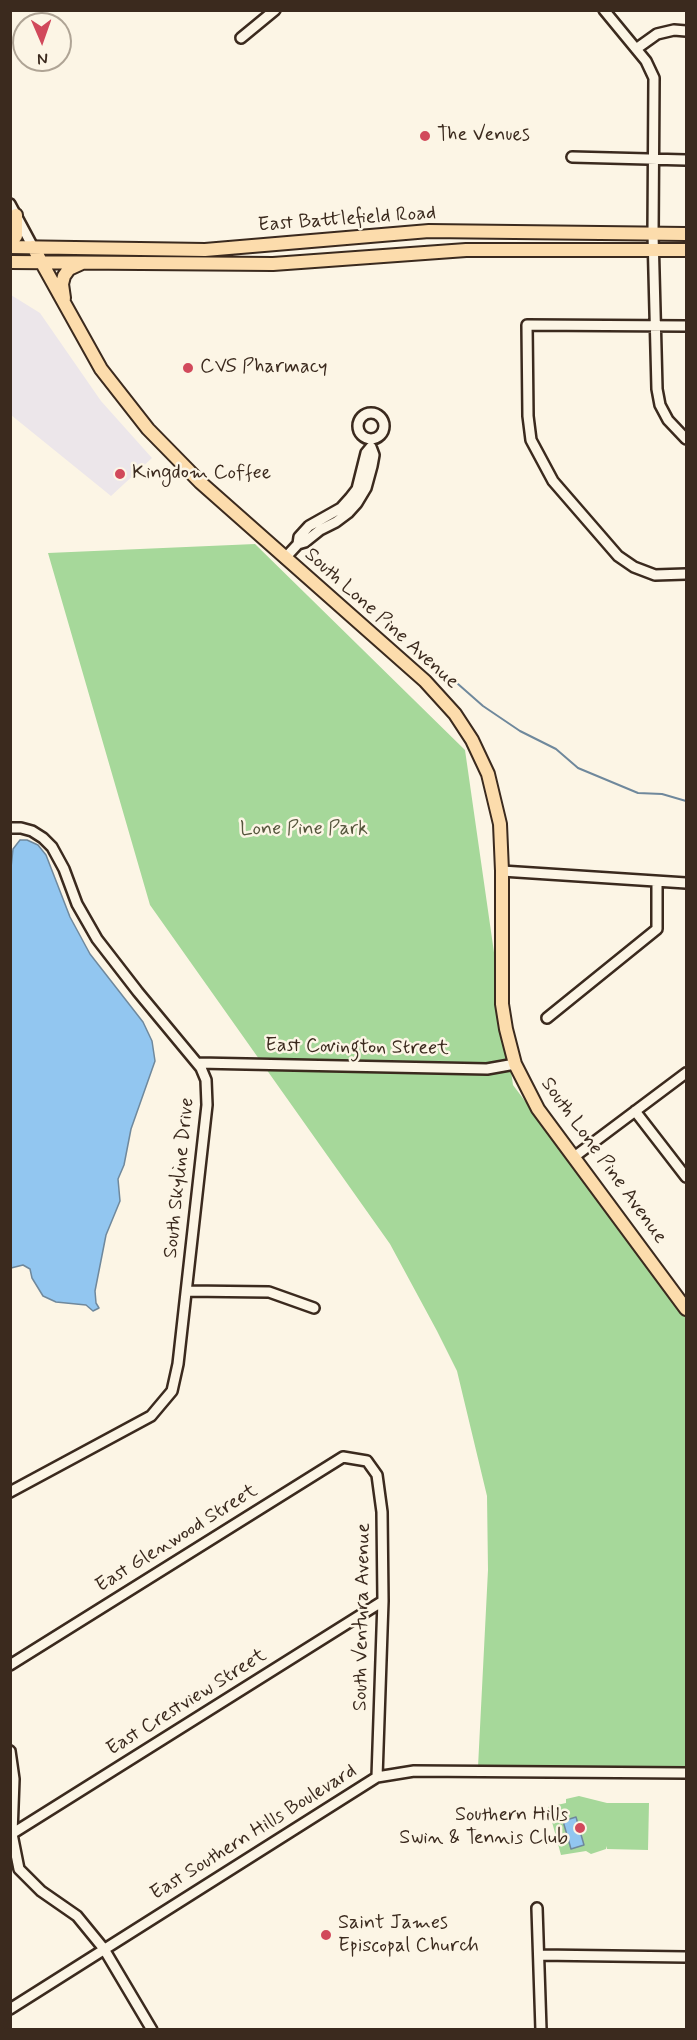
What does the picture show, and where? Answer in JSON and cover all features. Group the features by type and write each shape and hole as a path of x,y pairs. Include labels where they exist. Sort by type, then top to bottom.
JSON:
{"main road":[{"path":"10,242 16,236 13,209"},
{"name":"East Battlefield Road","path":"10,247 206,250 429,231 687,234"},
{"name":"South Lone Pine Avenue","path":"33,247 101,369 148,429 200,482 425,681 464,727 483,762 492,786 500,824 502,1004 515,1064 538,1109 687,1309"},
{"name":"East Battlefield Road","path":"10,262 273,264 466,249 687,250"},
{"path":"71,316 63,295 64,276 69,269 87,262"}],"street":[{"path":"241,38 275,10"},
{"path":"604,10 651,69 654,78 653,234 657,389 660,405 668,420 687,439"},
{"path":"636,49 657,34 674,30 687,31"},
{"path":"572,157 687,160"},
{"name":"South Lone Pine Avenue","path":"13,209 33,247"},
{"path":"687,326 527,324 528,416 531,440 553,481 618,556 626,562 655,575 687,574"},
{"path":"285,558 298,544 305,542 308,533 336,522 348,513 353,501 366,488 374,455 371,443"},
{"name":"South Skyline Drive","path":"10,1492 151,1416 172,1391 178,1364 187,1291 207,1105 206,1080 198,1063 97,939 76,903 64,869 52,847 33,831 13,828"},
{"path":"502,871 687,883"},
{"path":"547,1018 657,929 657,882"},
{"name":"East Covington Street","path":"198,1063 487,1069 515,1064"},
{"path":"574,1157 687,1073"},
{"path":"635,1111 687,1177"},
{"path":"187,1291 269,1292 314,1308"},
{"name":"East Glenwood Street","path":"10,1665 343,1457 367,1461"},
{"name":"South Ventura Avenue","path":"367,1461 377,1475 382,1512 383,1601 377,1777"},
{"name":"East Crestview Street","path":"11,1835 383,1601"},
{"path":"10,1751 14,1779 11,1835 20,1869 41,1891 77,1916 104,1949 152,2030"},
{"name":"East Southern Hills Boulevard","path":"10,2009 377,1777 414,1772 687,1773"},
{"path":"537,1908 541,2030"},
{"path":"539,1955 687,1957"}],"shaded area":[{"path":"11,295 40,313 101,401 152,458 111,496 11,415"}],"green space":[{"name":"Lone Pine Park","path":"255,544 465,750 513,1085 686,1316 686,1766 478,1767 488,1570 487,1496 457,1371 390,1244 150,905 48,553"},
{"path":"579,1796 607,1803 649,1803 648,1850 607,1849 607,1846 606,1849 591,1854 586,1851 561,1855 548,1807 566,1803 566,1799"}],"water":[{"path":"20,840 27,840 38,845 46,855 70,917 90,954 143,1022 152,1041 155,1061 131,1129 124,1165 118,1179 120,1201 106,1235 95,1291 99,1308 93,1311 86,1305 56,1302 43,1296 32,1278 30,1269 23,1265 11,1268 10,877 13,849"},
{"path":"576,1817 584,1845 571,1849 563,1821"}],"waterway":[{"path":"458,684 483,706 520,731 556,749 578,768 638,793 662,794 686,801"}],"place":[{"name":"The Venues","path":"425,136"},
{"name":"CVS Pharmacy","path":"188,368"},
{"name":"Kingdom Coffee","path":"120,474"},
{"name":"Southern Hills Swin & Tennis Club","path":"580,1828"},
{"name":"Saint James Episcopal Church","path":"326,1935"}]}
